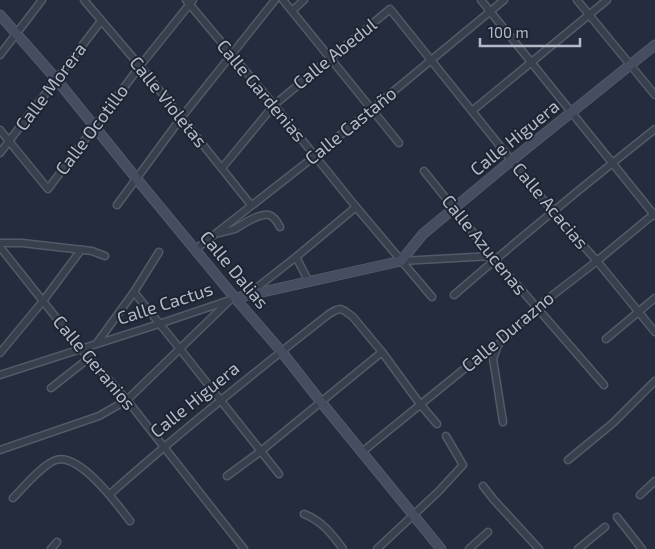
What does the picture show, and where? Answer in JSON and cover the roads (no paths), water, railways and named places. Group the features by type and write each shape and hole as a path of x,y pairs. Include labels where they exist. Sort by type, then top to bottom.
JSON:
{"street":[{"path":"0,55 42,0"},
{"name":"Calle Violetas","path":"84,0 140,66 251,205"},
{"path":"116,205 181,118 275,0"},
{"path":"283,0 399,143"},
{"path":"293,10 304,0"},
{"path":"481,0 655,214"},
{"name":"Calle Castaño","path":"196,249 315,156 504,0"},
{"path":"577,0 655,95"},
{"path":"472,111 607,0"},
{"name":"Calle Gardenias","path":"189,1 231,55 432,297"},
{"name":"Calle Ocotillo","path":"9,142 48,189 189,1"},
{"name":"Calle Abedul","path":"222,168 274,105 390,9"},
{"name":"Calle Acacias","path":"390,9 553,212 597,261 655,332"},
{"name":"Calle Dalias","path":"0,15 196,249 232,299 281,351 441,549"},
{"name":"Calle Morera","path":"0,153 101,21"},
{"name":"Calle Higuera","path":"401,261 424,234 512,160 655,45"},
{"path":"454,295 494,258 655,129"},
{"path":"0,130 9,142"},
{"name":"Calle Azucenas","path":"424,171 536,308 604,385"},
{"path":"246,296 356,207"},
{"name":"Calle Durazno","path":"362,452 474,361 498,345 536,308 655,214"},
{"path":"217,233 228,231 265,215 274,218 280,227"},
{"path":"0,243 22,243 92,251 105,256"},
{"path":"0,353 43,301 81,250"},
{"name":"Calle Geranios","path":"1,251 81,349 127,400 244,549"},
{"path":"98,343 134,292 159,252"},
{"path":"296,257 309,282"},
{"path":"401,261 494,258"},
{"name":"Calle Cactus","path":"1,373 81,349 232,299 401,261"},
{"path":"134,292 279,474"},
{"path":"606,339 655,298"},
{"path":"0,450 98,416 127,400 232,299"},
{"name":"Calle Higuera","path":"110,494 220,400 336,310 345,311 353,317 382,352"},
{"path":"498,345 495,352 494,366 503,422"},
{"path":"228,476 382,352 436,424"},
{"path":"50,388 90,358"},
{"path":"568,460 612,423 655,381"},
{"path":"377,549 438,492 463,465 446,436"},
{"path":"13,498 36,474 55,460 62,459 74,462 110,494 130,521"},
{"path":"640,494 655,481"},
{"path":"483,486 539,549"},
{"path":"304,514 321,523 343,549"},
{"path":"617,516 642,549"},
{"path":"578,549 605,527"},
{"path":"469,549 488,532"},
{"path":"51,549 57,542"}]}
